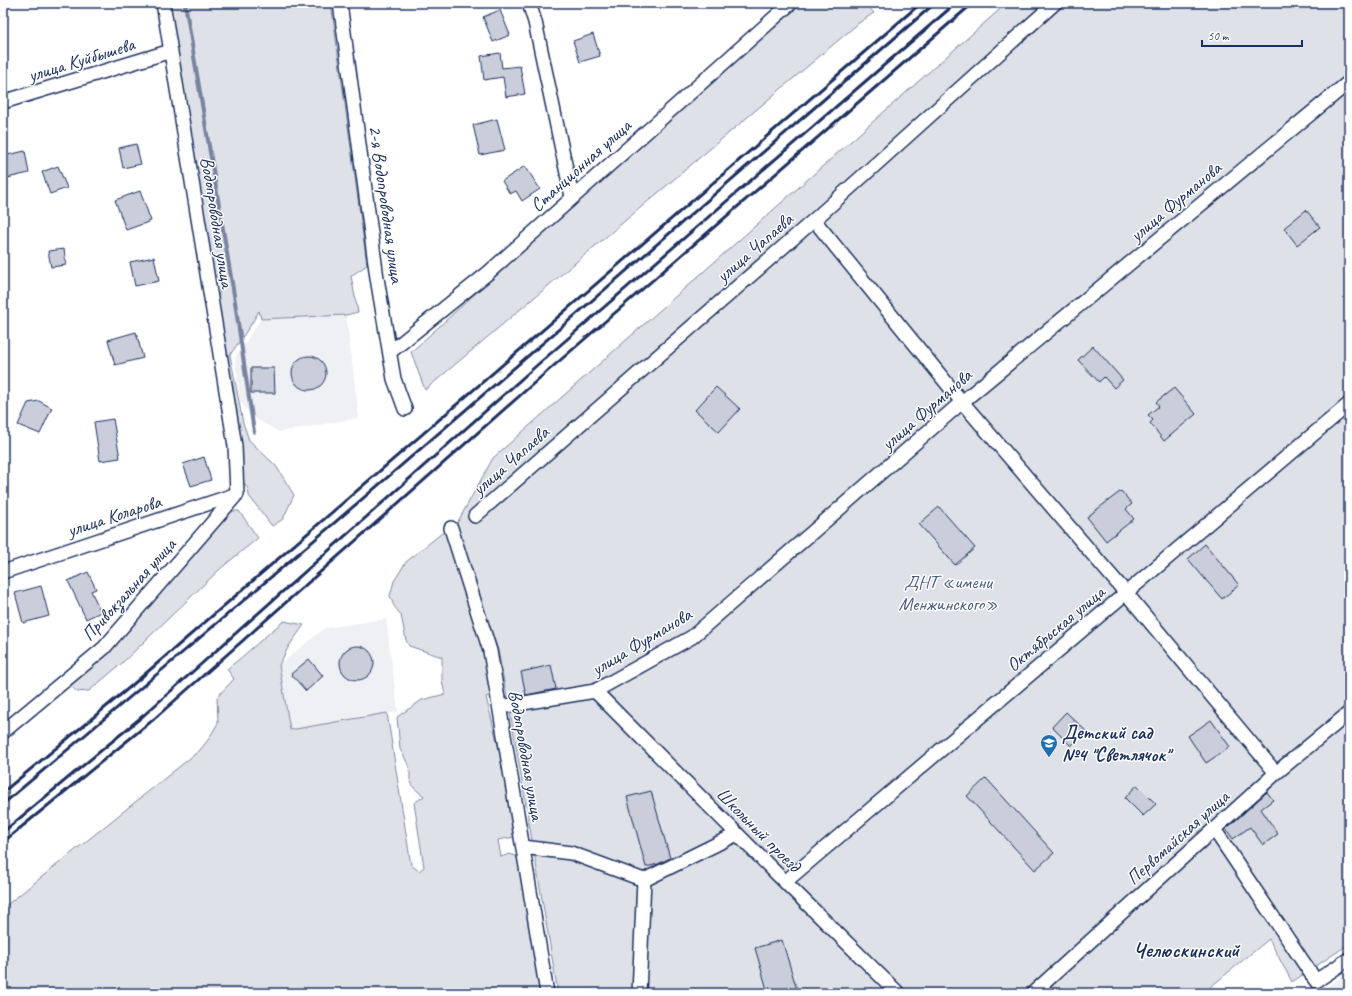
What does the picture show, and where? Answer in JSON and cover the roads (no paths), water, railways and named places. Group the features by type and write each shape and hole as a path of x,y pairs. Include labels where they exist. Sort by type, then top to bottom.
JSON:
{"street":[{"name":"Водопроводная улица","path":"163,3 235,446 237,494"},
{"name":"2-я Водопроводная улица","path":"340,3 377,278 394,379 404,409"},
{"path":"529,3 535,22 572,197"},
{"name":"Станционная улица","path":"390,352 488,273 791,3"},
{"name":"улица Чапаева","path":"475,516 814,220 1055,3"},
{"name":"улица Куйбышева","path":"3,102 171,51"},
{"name":"улица Фурманова","path":"500,707 595,691 692,636 962,402 1349,82"},
{"path":"814,220 962,402 1126,593 1276,773"},
{"name":"Октябрьская улица","path":"785,882 1349,404"},
{"name":"улица Коларова","path":"3,572 237,494"},
{"name":"Привокзальная улица","path":"3,732 104,648 237,494"},
{"name":"Водопроводная улица","path":"451,528 490,651 547,993"},
{"name":"Школьный проезд","path":"595,691 898,993"},
{"name":"Первомайская улица","path":"1033,993 1276,773 1349,713"},
{"path":"1214,829 1316,981 1349,958"},
{"path":"523,847 571,853 644,880 738,834"},
{"path":"639,993 644,880"}],"waterway":[{"path":"185,3 234,295 254,432"}],"railway":[{"path":"3,792 130,687 921,3"},
{"path":"3,804 354,506 935,3"},
{"path":"3,832 144,715 536,366 956,3"},
{"path":"3,842 154,719 542,376 973,3"}],"place":[{"name":"Детский сад №4 \"Светлячок\"","path":"1049,758"}],"district":[{"name":"Челюскинский","path":"1186,950"}],"park label":[{"name":"ДНТ «имени Менжинского»","path":"948,592"}]}
